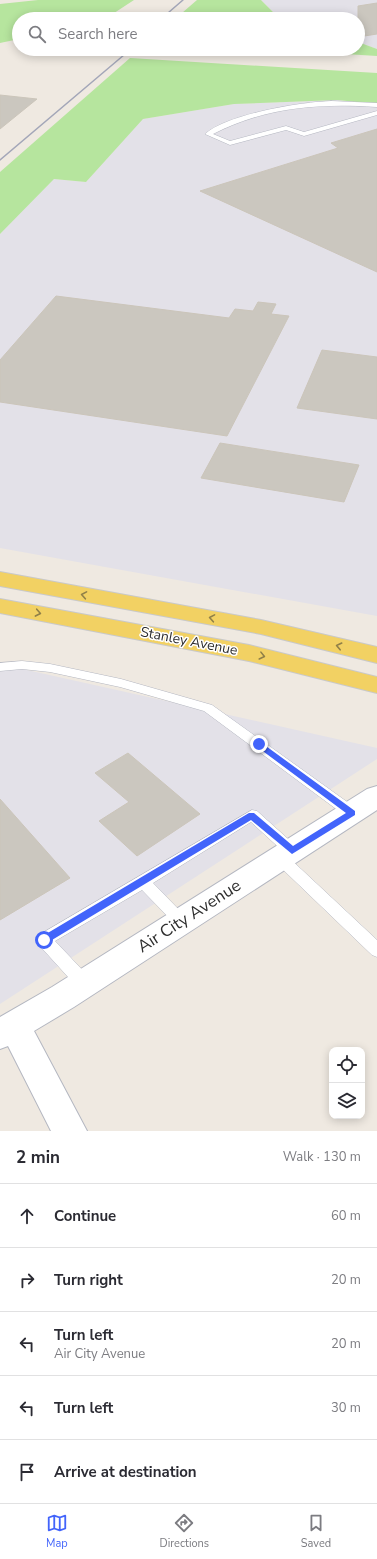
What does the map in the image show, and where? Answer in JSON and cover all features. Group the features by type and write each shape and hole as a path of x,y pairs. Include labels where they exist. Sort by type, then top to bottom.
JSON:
{"main road":[{"name":"Stanley Avenue","path":"0,579 261,627 377,655"},
{"name":"Stanley Avenue","path":"0,606 249,653 377,684"}],"street":[{"name":"Air City Avenue","path":"7,1030 84,983 377,796"},
{"path":"7,1030 69,1131"}],"lane":[{"path":"377,105 324,103 289,108 240,120 219,127 208,134 230,143 286,128 304,134 377,114"},
{"path":"0,666 22,665 64,671 121,683 208,708 352,813"},
{"path":"84,983 44,940 252,816 377,950"},
{"path":"143,882 181,921"}],"shaded area":[{"path":"261,0 377,0 377,49 365,45 365,12 273,12"},
{"path":"337,100 377,104 377,616 0,548 0,234 54,179 86,182 143,119 234,104"},
{"path":"0,664 377,748 377,759 0,1004"}],"green space":[{"path":"38,0 134,0 116,12 12,12 12,40 0,43 0,4"},
{"path":"197,0 261,0 273,12 183,12"},
{"path":"365,45 377,49 377,56 365,55"},
{"path":"130,58 377,73 377,104 337,100 234,104 143,119 86,182 54,179 0,234 0,172"}],"building":[{"path":"377,3 377,34 365,36 365,12 358,12 358,6"},
{"path":"0,95 37,99 0,129"},
{"path":"377,129 377,272 200,191 338,148 331,143"},
{"path":"56,296 229,318 235,309 253,311 258,302 276,304 271,314 289,316 227,436 0,402 0,360"},
{"path":"322,350 377,357 377,419 297,408"},
{"path":"220,443 359,465 344,502 201,478"},
{"path":"128,753 200,814 137,856 99,821 129,802 95,773"},
{"path":"0,799 70,878 0,920"}],"railway":[{"path":"169,12 183,0"},
{"path":"0,160 123,56"}],"route":[{"path":"44,940 252,816 292,851 352,813 259,744"}]}
